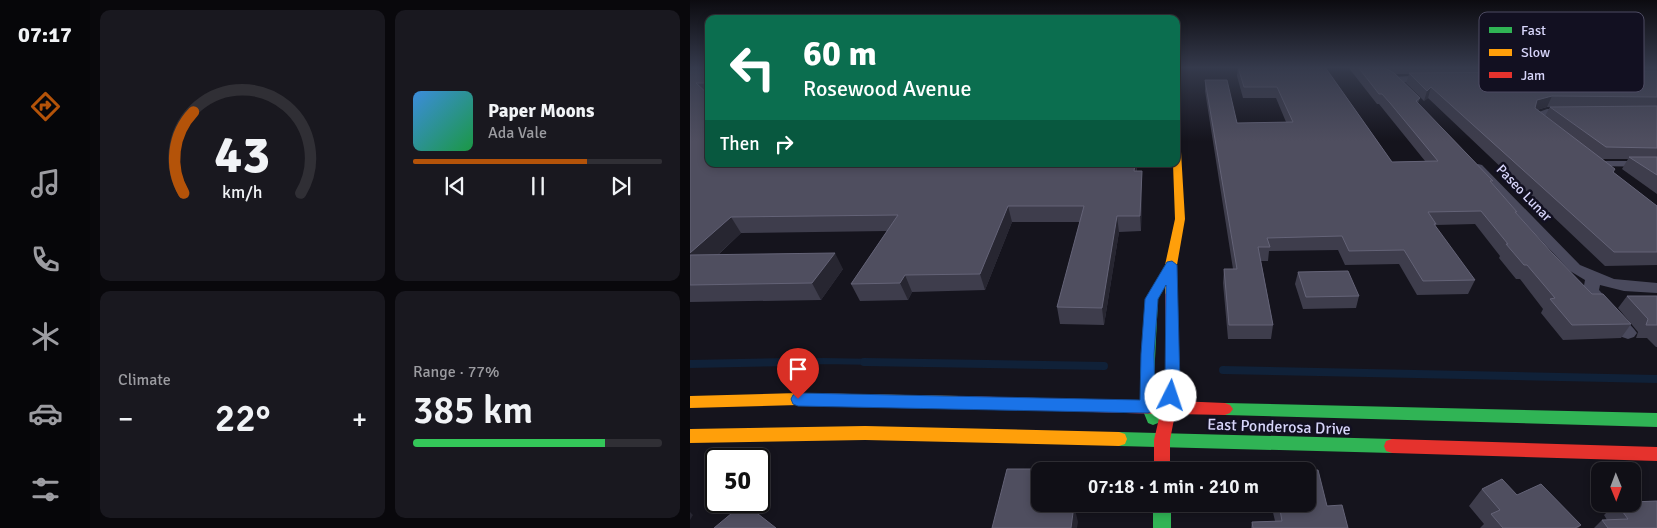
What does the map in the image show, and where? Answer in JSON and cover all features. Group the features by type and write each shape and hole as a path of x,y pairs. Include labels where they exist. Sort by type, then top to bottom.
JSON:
{"main road":[{"path":"1162,462 1162,440 1172,385 1172,265 1180,219 1178,167"},
{"path":"1162,440 1148,406 1148,354 1152,299 1172,265"},
{"name":"East Ponderosa Drive","path":"690,402 892,400 1657,420"},
{"name":"East Ponderosa Drive","path":"690,436 865,434 1657,454"},
{"path":"1162,512 1162,528"}],"street":[{"path":"1553,133 1539,122 1536,115 1547,112 1584,112"},
{"name":"Paseo Lunar","path":"1473,161 1574,268 1593,279 1613,285 1657,288"},
{"path":"1612,176 1593,162 1657,164"},
{"path":"1593,279 1591,290 1628,333"}],"building":[{"path":"690,92 705,92 705,167 1135,167 1134,171 1142,171 1140,216 1117,216 1102,308 1057,307 1084,206 1008,206 980,274 905,275 900,283 851,284 898,215 731,217 690,253"},
{"path":"1207,92 1230,92 1237,123 1293,122 1279,92 1342,92 1392,162 1438,161 1390,103 1377,92 1413,92 1420,98 1416,101 1493,181 1490,181 1553,254 1592,294 1603,294 1631,324 1572,325 1550,299 1555,298 1506,244 1508,244 1481,211 1428,212 1436,224 1434,224 1475,280 1423,281 1404,250 1349,251 1342,236 1267,238 1270,247 1258,247 1273,325 1229,325 1224,269 1237,269"},
{"path":"1436,92 1657,92 1657,97 1552,96 1537,100 1535,108 1615,169 1613,172 1657,206 1657,252 1614,252"},
{"path":"1657,106 1657,148 1606,147 1550,107"},
{"path":"1629,157 1657,157 1657,175"},
{"path":"835,253 812,283 690,285 690,255"},
{"path":"1348,271 1359,296 1306,297 1298,272"},
{"path":"1627,296 1657,296 1657,325 1646,325 1648,319"},
{"path":"1007,469 1031,469 1031,512 1073,512 1071,528 992,528"},
{"path":"1316,470 1318,470 1327,506 1342,505 1348,528 1253,528 1252,522 1282,521 1280,512 1316,512"},
{"path":"1502,479 1517,495 1541,484 1581,525 1575,528 1503,528 1491,514 1500,510 1482,489"},
{"path":"1657,501 1657,528 1608,528 1602,520 1628,519 1623,512 1641,512 1641,502"},
{"path":"732,513 757,513 776,528 714,528"}],"waterway":[{"path":"735,363 823,361 934,363"},
{"path":"690,364 791,362"},
{"path":"864,362 1104,366"},
{"path":"1223,370 1657,379"}],"traffic: fast":[{"path":"1153,418 1148,406 1147,379 1152,299 1171,265"},
{"path":"1225,409 1657,420"},
{"path":"1119,439 1392,446"},
{"path":"1162,512 1162,528"}],"traffic: slow":[{"path":"1171,294 1171,265 1180,219 1178,167"},
{"path":"690,402 798,399 959,402"},
{"path":"690,436 865,433 1119,439"}],"traffic: jam":[{"path":"1162,462 1162,440 1173,385 1171,294"},
{"path":"959,402 1225,409"},
{"path":"1392,446 1657,454"}],"route":[{"path":"798,399 1148,406 1147,379 1152,299 1172,265 1171,396"}]}
